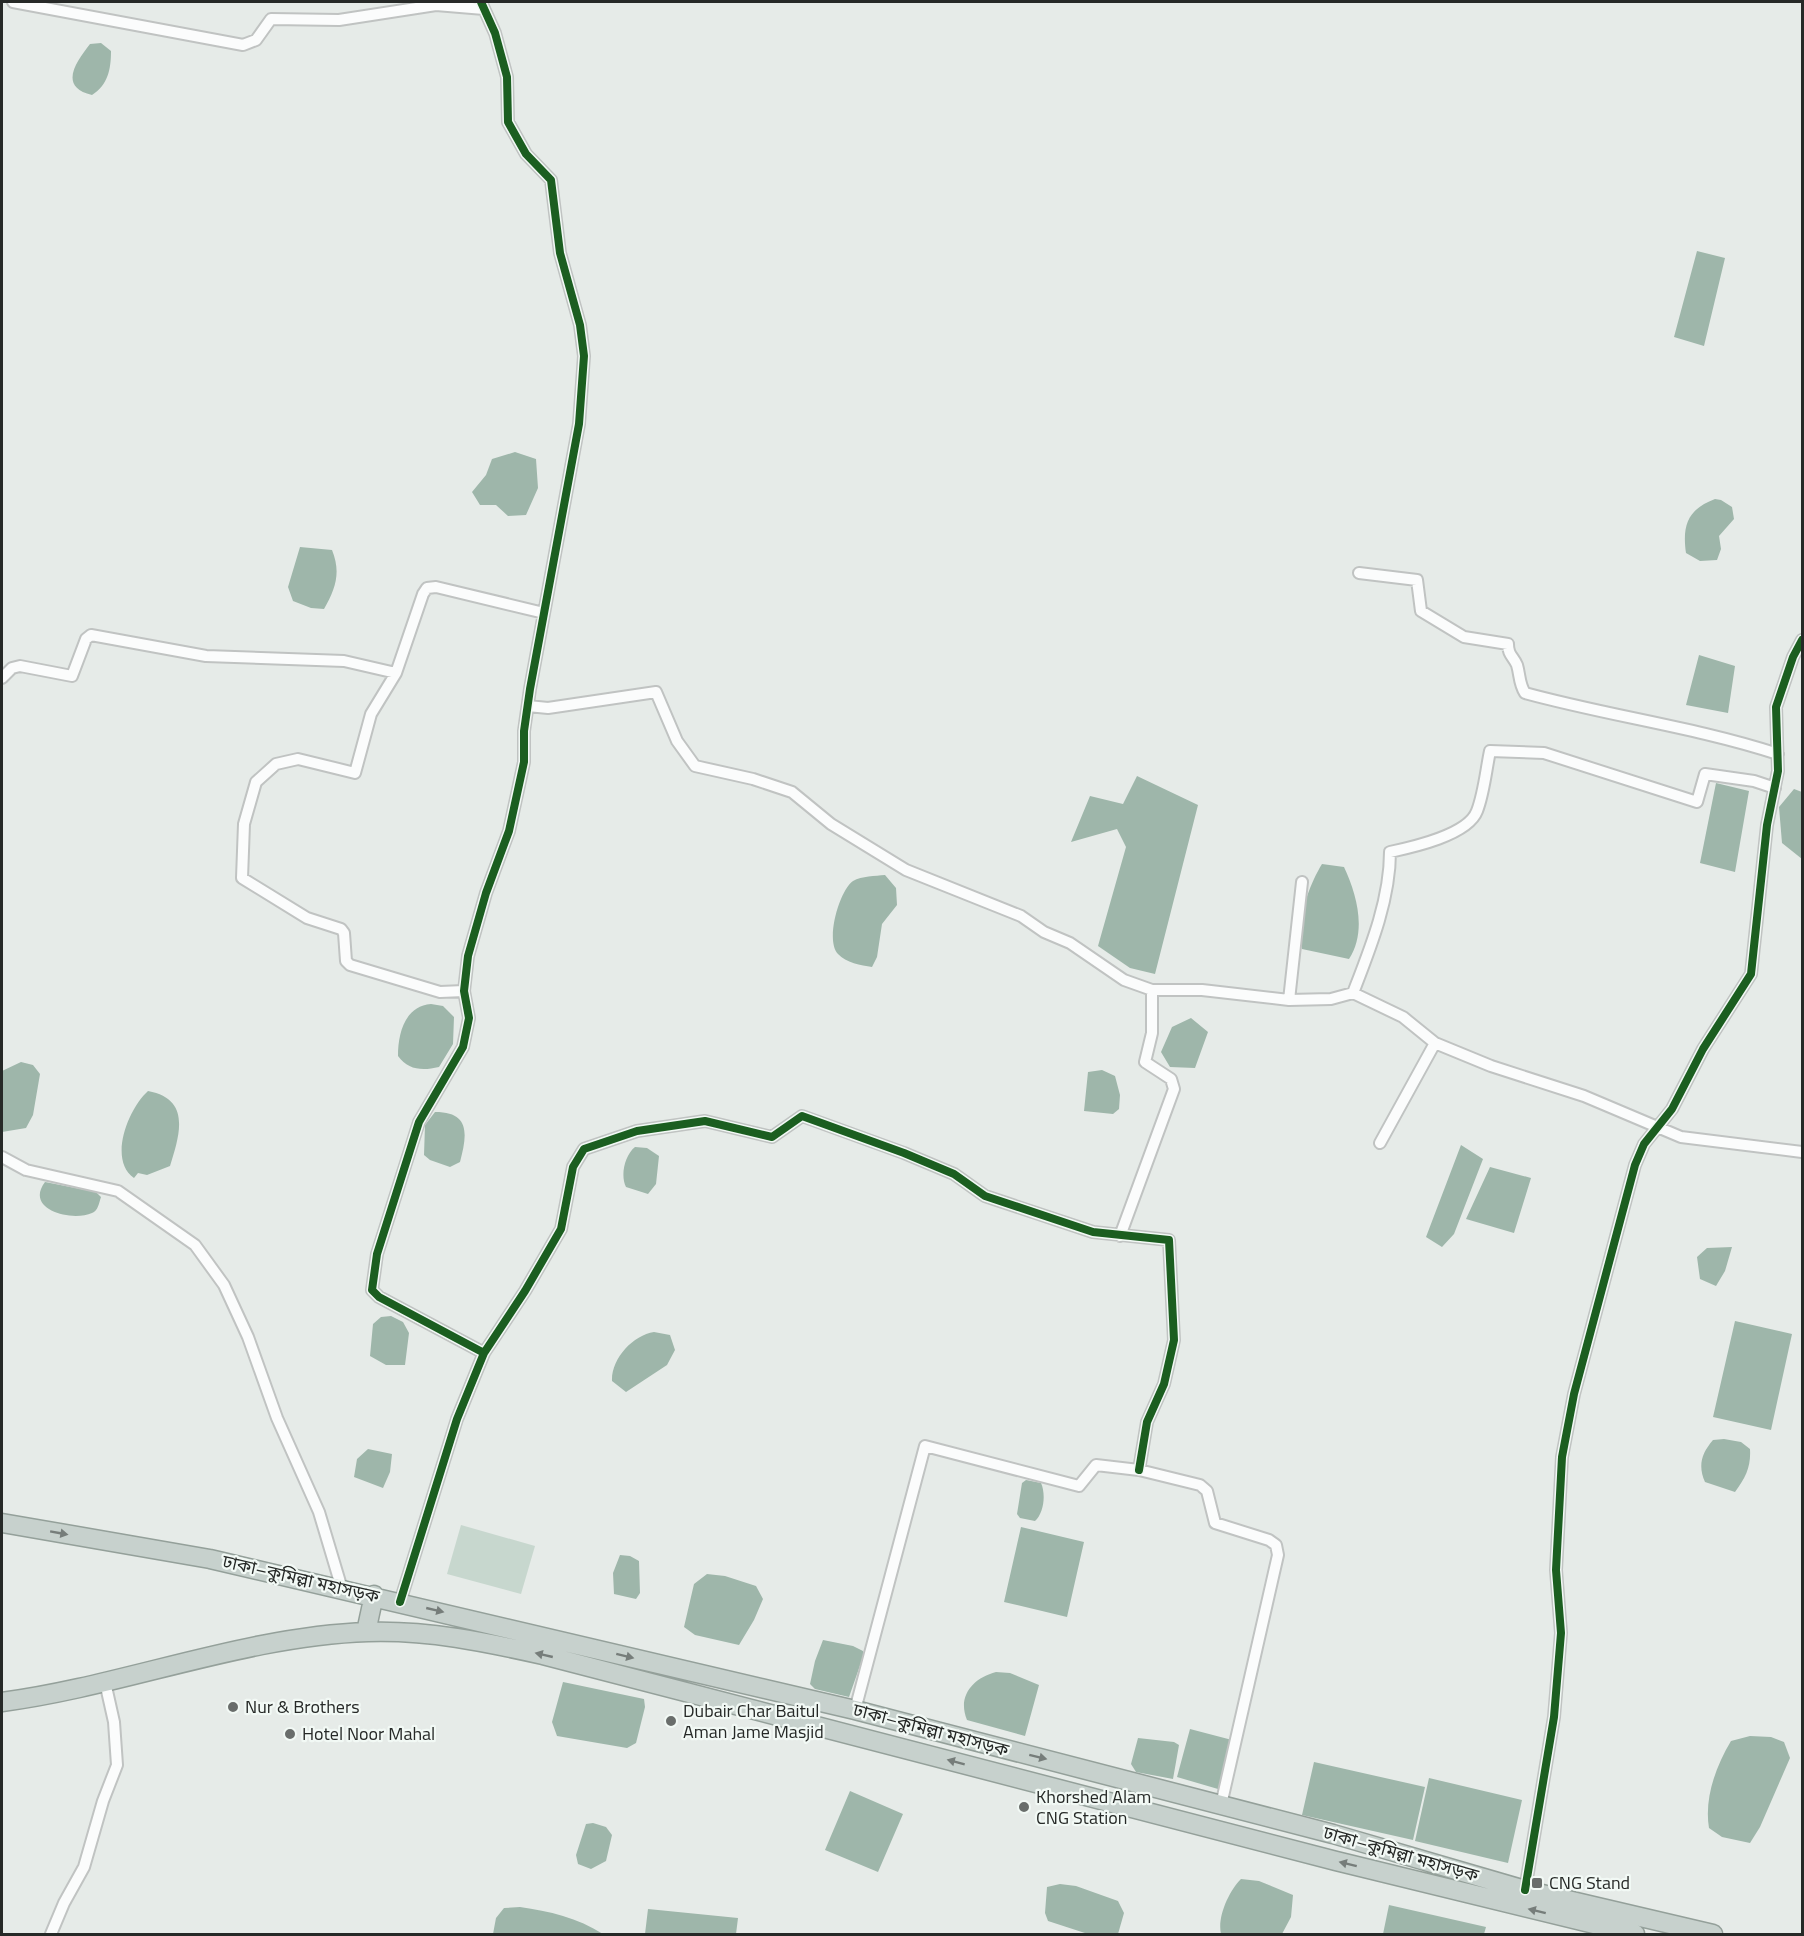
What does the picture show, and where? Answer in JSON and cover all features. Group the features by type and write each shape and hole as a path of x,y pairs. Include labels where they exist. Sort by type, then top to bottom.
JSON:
{"highway":[{"name":"ঢাকা–কুমিল্লা মহাসড়ক","path":"2,1523 210,1559 374,1595 855,1710 1221,1805 1526,1890 1647,1927 1713,1935"},
{"path":"366,1632 374,1595"},
{"path":"398,1631 400,1602"},
{"name":"ঢাকা–কুমিল্লা মহাসড়ক","path":"2,1702 105,1682 261,1647 366,1632 398,1631 471,1639 543,1655 1325,1858 1577,1928 1635,1935"}],"street":[{"path":"13,2 243,45 256,40 271,19 339,20 436,4 483,5 495,33 507,77 508,122 526,154 551,180 560,253 580,325 584,356 579,424 528,706 524,762 509,831 483,903 468,956 464,991 469,1018 463,1047 418,1122 377,1254 372,1290 380,1298 484,1353"},
{"path":"1359,573 1417,580 1421,611 1464,637 1508,644 1508,654 1516,664 1520,685 1525,693 1619,716 1727,737 1778,754"},
{"path":"464,991 440,992 350,965 345,961 344,933 341,928 307,918 242,878 244,824 256,782 276,764 298,759 355,773 372,714 396,674 427,588 436,587 543,614"},
{"path":"2,678 12,668 20,666 72,676 86,639 91,635 206,656 344,661 396,674"},
{"path":"1526,1890 1554,1717 1560,1645 1556,1570 1562,1457 1574,1394 1635,1165 1644,1144 1672,1109 1703,1049 1751,974 1767,825 1775,788 1778,754 1776,707 1793,657 1803,640"},
{"path":"528,706 548,708 656,692 677,741 695,766 753,779 792,792 831,824 906,870 1021,916 1044,932 1070,943 1124,980 1152,990 1202,990 1289,1000 1331,999 1353,993 1403,1017 1435,1043 1491,1066 1584,1096 1681,1137 1803,1152"},
{"path":"1353,993 1373,940 1390,868 1390,852 1418,846 1465,826 1477,813 1490,751 1544,753 1696,802 1705,774 1754,781 1775,788"},
{"path":"1289,1000 1302,882"},
{"path":"1120,1236 1174,1089 1170,1079 1145,1062 1152,1033 1152,990"},
{"path":"1380,1143 1435,1043"},
{"path":"400,1602 454,1429 484,1353 525,1291 561,1229 573,1167 584,1149 637,1131 705,1121 772,1137 802,1116 944,1170 985,1196 1093,1232 1165,1239 1171,1242 1174,1340 1164,1384 1147,1422 1139,1470"},
{"path":"2,1157 26,1170 118,1191 195,1245 224,1285 248,1337 278,1418 319,1512 342,1588"},
{"path":"855,1710 924,1446 1079,1486 1096,1465 1139,1470 1204,1487 1215,1523 1276,1545 1278,1555 1221,1805"},
{"path":"51,1935 64,1903 84,1867 103,1801 117,1766 114,1722 105,1682"}],"shaded area":[{"path":"101,43 111,51 108,76 102,86 92,95 75,86 73,73 90,44"},
{"path":"1697,251 1725,258 1704,346 1674,337"},
{"path":"515,452 536,459 538,488 526,515 508,516 496,505 480,505 472,492 486,475 492,459"},
{"path":"1715,499 1732,507 1734,519 1719,536 1721,549 1717,560 1700,561 1686,553 1686,526 1693,513"},
{"path":"300,547 332,550 337,573 332,594 324,609 311,608 293,601 288,587"},
{"path":"1699,655 1735,666 1728,713 1686,705"},
{"path":"1137,776 1198,805 1155,974 1130,968 1098,946 1126,847 1117,829 1071,842 1090,796 1123,804"},
{"path":"1716,783 1749,791 1735,872 1700,863"},
{"path":"1794,789 1802,792 1802,859 1782,843 1779,807"},
{"path":"1322,864 1344,867 1353,889 1359,925 1358,937 1349,959 1302,949 1301,928 1304,905"},
{"path":"885,875 896,888 897,905 882,924 877,957 872,967 849,962 838,954 834,948 833,939 835,916 843,895 853,881 864,877"},
{"path":"431,1004 443,1006 454,1017 453,1044 439,1067 427,1069 411,1067 398,1056 402,1030 409,1015 422,1006"},
{"path":"1191,1018 1208,1032 1195,1068 1170,1067 1161,1052 1172,1027"},
{"path":"21,1062 33,1065 40,1074 33,1115 26,1128 2,1132 2,1071"},
{"path":"1102,1070 1115,1076 1120,1095 1119,1109 1113,1114 1084,1111 1088,1072"},
{"path":"148,1091 162,1095 171,1102 179,1120 179,1130 170,1166 147,1175 138,1173 134,1178 126,1170 122,1159 124,1134 134,1110"},
{"path":"435,1112 455,1116 464,1127 464,1143 460,1162 450,1167 430,1160 424,1155 425,1125"},
{"path":"1461,1145 1483,1159 1454,1234 1442,1247 1426,1237"},
{"path":"635,1147 647,1148 659,1156 656,1184 648,1194 626,1187 624,1182 626,1160"},
{"path":"1490,1167 1531,1178 1514,1233 1466,1219"},
{"path":"45,1182 96,1192 101,1197 97,1209 92,1213 73,1216 53,1211 41,1200 40,1192"},
{"path":"1732,1247 1725,1271 1716,1286 1700,1279 1697,1257 1707,1248"},
{"path":"391,1316 403,1322 409,1333 405,1365 386,1365 370,1356 373,1324 381,1317"},
{"path":"1735,1321 1792,1334 1771,1430 1713,1417"},
{"path":"654,1332 670,1335 675,1350 667,1365 626,1392 612,1381 615,1364 631,1343"},
{"path":"1713,1440 1741,1442 1750,1449 1747,1472 1735,1492 1705,1482 1702,1471 1703,1455 1709,1445"},
{"path":"368,1449 392,1454 390,1472 383,1488 354,1477 357,1459"},
{"path":"1026,1480 1041,1483 1043,1487 1042,1508 1035,1521 1020,1518 1017,1514 1022,1483"},
{"path":"461,1525 535,1546 521,1594 447,1574"},
{"path":"1021,1527 1084,1542 1067,1617 1004,1602"},
{"path":"620,1555 630,1556 639,1561 640,1593 636,1599 614,1594 613,1573"},
{"path":"707,1574 725,1576 756,1586 763,1599 739,1645 695,1635 684,1627 694,1584"},
{"path":"823,1640 853,1646 863,1651 849,1697 815,1689 810,1684"},
{"path":"996,1672 1010,1673 1039,1685 1025,1736 967,1720 964,1703 969,1689 980,1679"},
{"path":"563,1682 644,1699 645,1707 636,1743 627,1748 557,1736 552,1722"},
{"path":"1190,1729 1232,1740 1218,1789 1177,1777"},
{"path":"1750,1736 1771,1737 1784,1742 1790,1758 1760,1827 1750,1843 1722,1837 1709,1828 1708,1805 1712,1783 1731,1741"},
{"path":"1138,1738 1174,1742 1179,1745 1173,1779 1136,1772 1131,1764"},
{"path":"1314,1762 1425,1787 1413,1840 1302,1815"},
{"path":"1429,1778 1522,1800 1508,1863 1415,1841"},
{"path":"850,1791 903,1814 878,1872 825,1850"},
{"path":"593,1823 606,1827 612,1835 606,1861 591,1869 578,1864 576,1855 586,1824"},
{"path":"1241,1879 1259,1881 1293,1895 1291,1917 1282,1934 1221,1934 1220,1927 1225,1905 1232,1890"},
{"path":"1060,1884 1076,1886 1118,1901 1124,1913 1118,1934 1088,1934 1048,1921 1045,1913 1047,1887"},
{"path":"1389,1905 1486,1927 1484,1934 1383,1934"},
{"path":"520,1907 563,1916 603,1934 493,1934 496,1918 504,1908"},
{"path":"648,1909 738,1918 736,1934 645,1934"}],"cycle path":[{"path":"481,2 495,33 507,77 508,122 526,154 551,180 560,253 580,325 584,356 579,424 530,689 524,731 524,762 509,831 486,893 468,956 464,991 469,1018 463,1047 419,1122 377,1254 372,1290 379,1297 484,1353"},
{"path":"1525,1890 1554,1717 1561,1633 1556,1570 1562,1457 1574,1394 1635,1165 1644,1144 1672,1109 1703,1049 1751,974 1767,825 1778,771 1776,707 1793,657 1802,640"},
{"path":"400,1602 457,1419 484,1353 525,1291 561,1229 573,1167 584,1149 637,1131 705,1121 772,1137 802,1116 954,1174 985,1196 1093,1232 1169,1240 1174,1340 1164,1384 1147,1422 1139,1470"}],"place":[{"name":"Nur & Brothers","path":"233,1707"},
{"name":"Dubair Char Baitul Aman Jame Masjid","path":"671,1721"},
{"name":"Hotel Noor Mahal","path":"290,1734"},
{"name":"Khorshed Alam CNG Station","path":"1024,1807"},
{"name":"CNG Stand","path":"1537,1883"}]}
